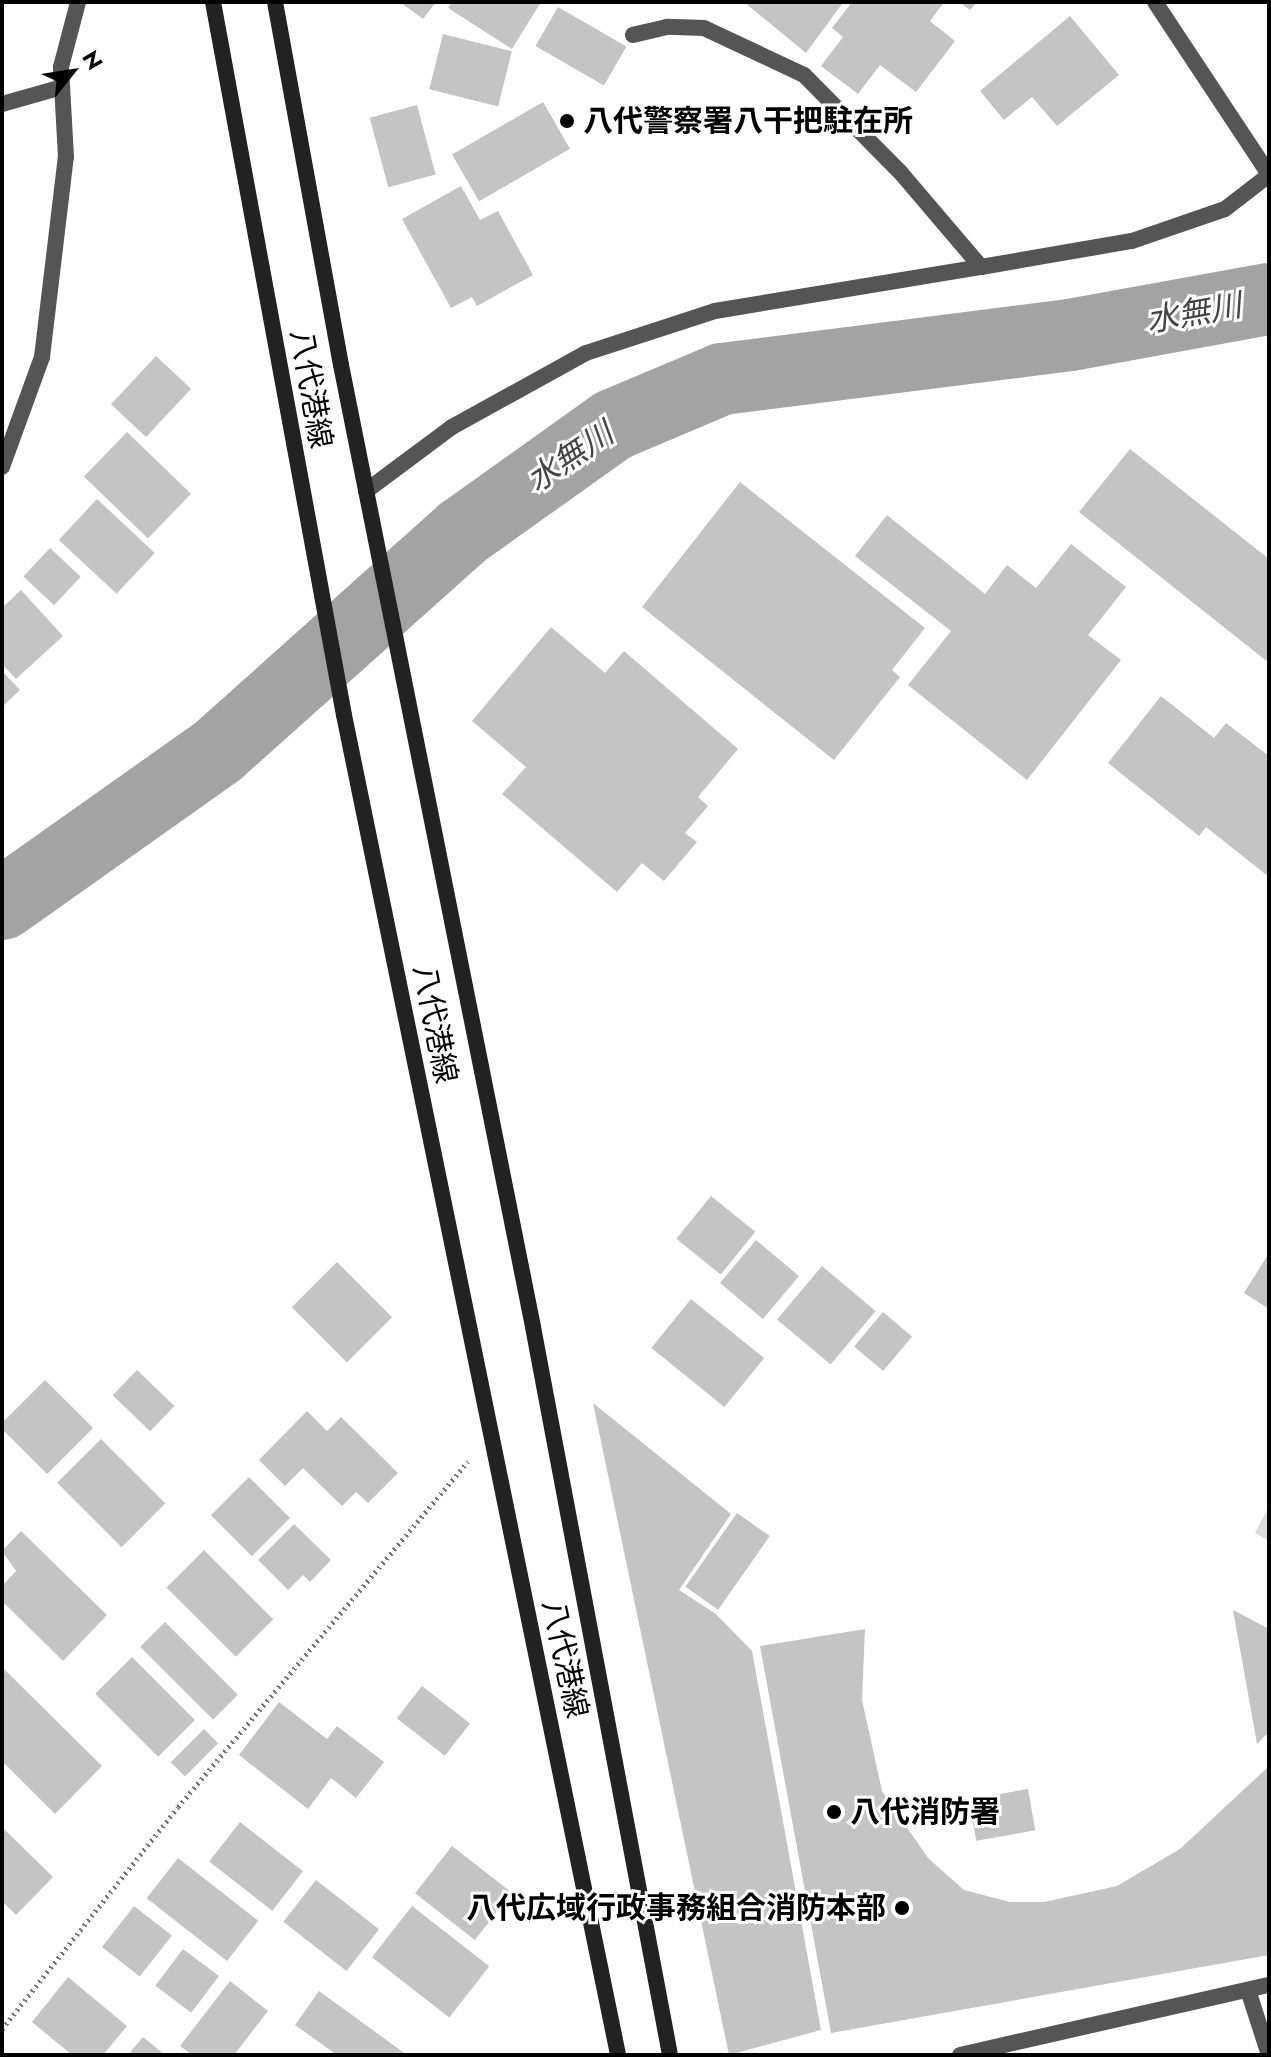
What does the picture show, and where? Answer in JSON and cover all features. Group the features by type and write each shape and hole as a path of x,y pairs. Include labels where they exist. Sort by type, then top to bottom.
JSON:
{"main road":[{"name":"八代港線","path":"213,2 282,392 344,715 618,2055"},
{"name":"八代港線","path":"275,2 341,365 533,1327 670,2055"}],"street":[{"path":"2,467 42,357 66,157 61,67 78,2"},
{"path":"366,491 452,427 586,353 715,311 1132,241 1225,209 1269,174 1155,2"},
{"path":"633,35 667,27 704,28 804,75 911,183 981,267"},
{"path":"2,104 62,87"},
{"path":"960,2055 1269,1985"},
{"path":"1248,1990 1269,2055"}],"path":[{"path":"2,2029 178,1807 457,1471 491,1441"}],"shaded area":[{"path":"1269,1506 1269,1541 1255,1533"}],"building":[{"path":"400,2 436,2 423,19"},
{"path":"452,2 541,2 512,49 448,8"},
{"path":"744,2 839,2 842,4 806,53"},
{"path":"852,2 944,2 930,21 955,41 916,92 880,65 858,94 821,66 843,37 832,28"},
{"path":"959,2 977,2 970,10"},
{"path":"558,7 626,46 604,85 536,46"},
{"path":"1070,16 1119,75 1057,126 1032,97 1004,120 980,91"},
{"path":"443,34 512,51 498,106 429,89"},
{"path":"543,102 570,149 479,201 452,154"},
{"path":"417,105 436,175 388,187 370,118"},
{"path":"461,186 480,220 498,211 533,275 477,306 472,297 451,308 402,219"},
{"path":"156,356 191,389 146,437 111,404"},
{"path":"127,432 191,494 148,538 84,477"},
{"path":"1130,449 1269,559 1269,663 1079,512"},
{"path":"740,482 925,628 892,670 900,677 834,760 642,607"},
{"path":"97,499 155,553 117,594 59,540"},
{"path":"887,515 985,594 1007,565 1036,588 1071,544 1126,587 1088,635 1121,660 1027,780 908,685 951,631 855,556"},
{"path":"50,548 81,577 54,605 23,577"},
{"path":"21,590 63,636 16,679 2,664 2,608"},
{"path":"551,627 605,673 624,651 738,749 698,797 708,806 685,833 697,842 664,881 642,863 617,892 502,794 526,767 472,721"},
{"path":"2,671 20,690 2,707"},
{"path":"1161,696 1214,738 1226,723 1269,756 1269,877 1206,827 1199,836 1108,763"},
{"path":"711,1196 755,1232 721,1275 676,1239"},
{"path":"756,1240 799,1276 763,1319 720,1283"},
{"path":"1269,1253 1269,1309 1244,1293"},
{"path":"337,1262 392,1317 347,1362 292,1307"},
{"path":"822,1266 876,1311 831,1365 777,1320"},
{"path":"691,1299 764,1358 724,1407 651,1348"},
{"path":"883,1312 912,1336 883,1371 854,1346"},
{"path":"137,1370 174,1406 150,1431 113,1395"},
{"path":"45,1380 93,1428 47,1474 2,1429 2,1423"},
{"path":"593,1403 731,1514 679,1590 716,1614 752,1651 821,2030 729,2055"},
{"path":"307,1411 327,1431 341,1417 398,1473 368,1503 356,1492 342,1506 303,1468 285,1486 259,1460"},
{"path":"101,1439 165,1503 122,1547 57,1483"},
{"path":"249,1477 290,1518 252,1556 211,1515"},
{"path":"737,1513 770,1536 718,1610 685,1587"},
{"path":"294,1524 331,1560 310,1582 303,1575 288,1590 258,1560"},
{"path":"21,1531 107,1615 63,1661 2,1601 2,1586 16,1571 2,1551"},
{"path":"204,1550 273,1619 236,1657 167,1587"},
{"path":"1233,1610 1269,1629 1269,1732 1257,1744"},
{"path":"165,1622 238,1695 213,1720 140,1647"},
{"path":"865,1629 862,1700 882,1791 928,1858 964,1890 1010,1902 1044,1902 1117,1886 1180,1849 1269,1766 1269,1955 831,2033 760,1646"},
{"path":"132,1657 195,1720 158,1757 95,1694"},
{"path":"2,1667 102,1766 55,1814 2,1761"},
{"path":"422,1686 470,1724 445,1756 397,1718"},
{"path":"279,1702 327,1739 337,1726 384,1762 356,1798 331,1778 308,1809 239,1755"},
{"path":"204,1729 218,1743 185,1776 171,1762"},
{"path":"1028,1789 1035,1830 976,1841 969,1799"},
{"path":"240,1822 303,1871 272,1911 209,1861"},
{"path":"2,1827 53,1877 16,1915 2,1901"},
{"path":"452,1846 512,1893 475,1940 415,1893"},
{"path":"178,1858 258,1921 227,1961 147,1898"},
{"path":"316,1880 379,1929 346,1971 283,1922"},
{"path":"134,1906 172,1936 140,1977 102,1947"},
{"path":"412,1906 489,1966 449,2018 372,1957"},
{"path":"183,1949 219,1976 191,2013 155,1986"},
{"path":"68,1977 127,2026 103,2055 72,2055 32,2022"},
{"path":"230,1981 268,2011 234,2055 192,2055 180,2046"},
{"path":"319,1991 407,2055 337,2055 295,2025"},
{"path":"143,2037 165,2055 128,2055"}],"waterway":[{"name":"水無川","path":"2,904 218,751 463,532 613,425 722,379 1070,335 1269,299"}],"place":[{"name":"八代警察署八干把駐在所","path":"567,121"},
{"name":"八代消防署","path":"834,1812"},
{"name":"八代広域行政事務組合消防本部","path":"902,1908"}]}
